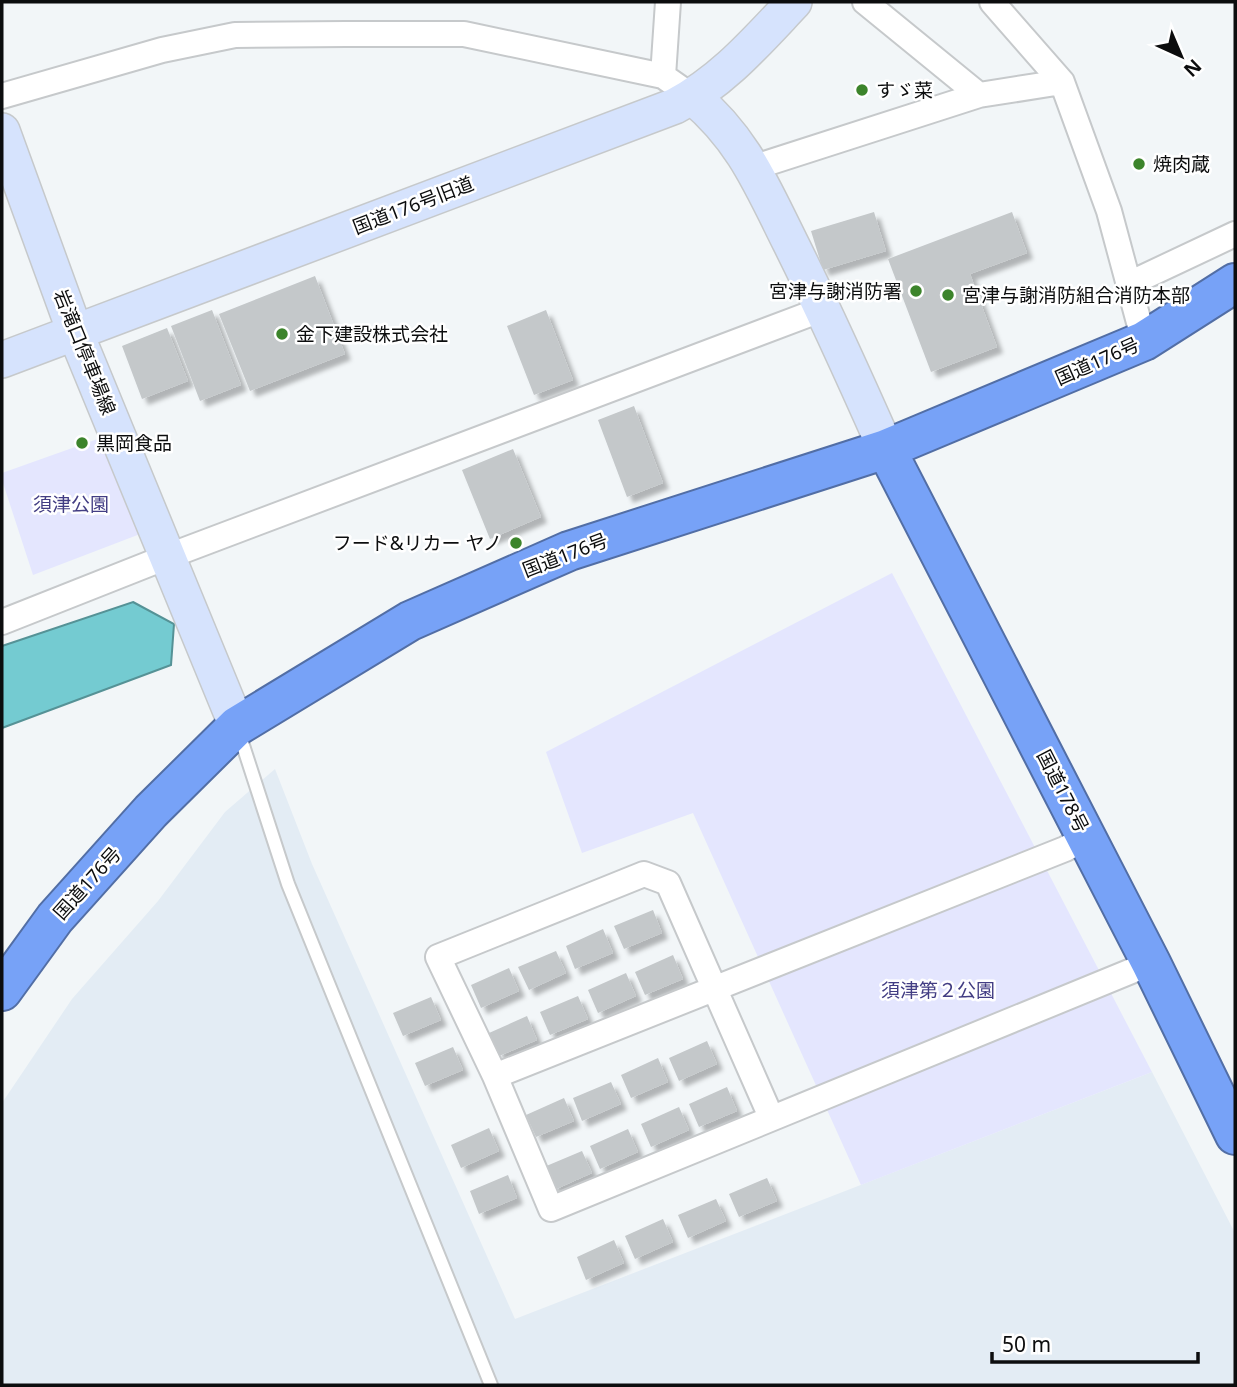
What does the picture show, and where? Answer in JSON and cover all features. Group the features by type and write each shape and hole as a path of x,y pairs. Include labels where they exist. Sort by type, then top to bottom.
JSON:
{"highway":[{"name":"国道176号","path":"2,991 55,918 151,811 237,726 410,621 569,551 886,449 1144,341 1235,283"},
{"name":"国道178号","path":"886,449 1151,963 1235,1135"}],"street":[{"path":"663,76 668,2"},
{"name":"国道176号旧道","path":"2,360 675,106 693,97 730,70 794,2"},
{"path":"865,2 979,95"},
{"path":"992,2 1062,82 1109,211 1144,341"},
{"path":"2,96 162,50 235,36 464,34 663,76 716,117 738,144 823,309 886,449"},
{"path":"752,168 979,95 1062,82"},
{"name":"岩滝口停車場線","path":"2,131 75,332 237,726"},
{"path":"1129,284 1235,234"},
{"path":"2,622 169,556 823,309"},
{"path":"495,1076 715,990 1065,849 1086,838"},
{"path":"771,1117 668,883 644,874 438,957 495,1076 551,1209 1151,963"}],"lane":[{"path":"237,726 288,884 491,1385"}],"shaded area":[{"path":"275,769 312,864 515,1319 1152,1072 1235,1233 1235,1385 2,1385 2,1103 72,999 158,901 225,812"}],"green space":[{"name":"須津公園","path":"106,436 148,531 33,575 2,473"},
{"name":"須津第２公園","path":"892,573 1152,1072 861,1185 693,813 582,853 546,752"}],"water":[{"path":"133,602 174,624 171,665 2,728 2,646"}],"building":[{"path":"874,212 886,251 823,270 811,231"},
{"path":"1012,212 1027,253 970,274 997,347 931,372 888,259"},
{"name":"金下建設株式会社","path":"315,276 345,354 250,391 219,314"},
{"path":"212,310 241,385 200,401 171,326"},
{"path":"546,310 573,380 534,395 507,326"},
{"path":"167,328 188,381 142,399 122,346"},
{"path":"634,406 663,483 627,497 598,420"},
{"path":"513,449 541,517 490,539 462,470"},
{"path":"653,910 662,933 624,949 614,926"},
{"path":"603,929 613,953 575,969 566,946"},
{"path":"556,951 566,973 529,990 518,967"},
{"path":"673,955 683,979 645,995 635,972"},
{"path":"509,968 519,991 481,1008 471,985"},
{"path":"626,973 636,996 598,1013 588,990"},
{"path":"578,996 588,1019 550,1035 540,1012"},
{"path":"431,997 441,1020 403,1036 393,1013"},
{"path":"527,1016 537,1040 499,1056 489,1033"},
{"path":"707,1041 717,1064 679,1081 669,1058"},
{"path":"453,1047 463,1070 425,1086 415,1063"},
{"path":"658,1058 668,1082 631,1098 621,1075"},
{"path":"611,1082 621,1104 582,1121 573,1098"},
{"path":"727,1087 737,1111 699,1127 689,1104"},
{"path":"564,1098 574,1121 536,1137 526,1115"},
{"path":"679,1107 689,1130 651,1147 641,1124"},
{"path":"489,1128 499,1151 461,1168 451,1145"},
{"path":"628,1129 638,1152 600,1169 590,1146"},
{"path":"582,1151 592,1173 554,1190 544,1167"},
{"path":"508,1175 517,1198 479,1214 470,1191"},
{"path":"767,1178 777,1201 739,1217 729,1194"},
{"path":"716,1199 726,1221 688,1238 678,1215"},
{"path":"663,1219 673,1242 635,1259 625,1236"},
{"path":"614,1240 624,1263 586,1280 577,1257"}],"place":[{"name":"すゞ菜","path":"862,90"},
{"name":"焼肉蔵","path":"1139,164"},
{"name":"宮津与謝消防署","path":"916,291"},
{"name":"宮津与謝消防組合消防本部","path":"948,295"},
{"name":"金下建設株式会社","path":"282,334"},
{"name":"黒岡食品","path":"82,443"},
{"name":"フード&リカー ヤノ","path":"516,543"}]}
